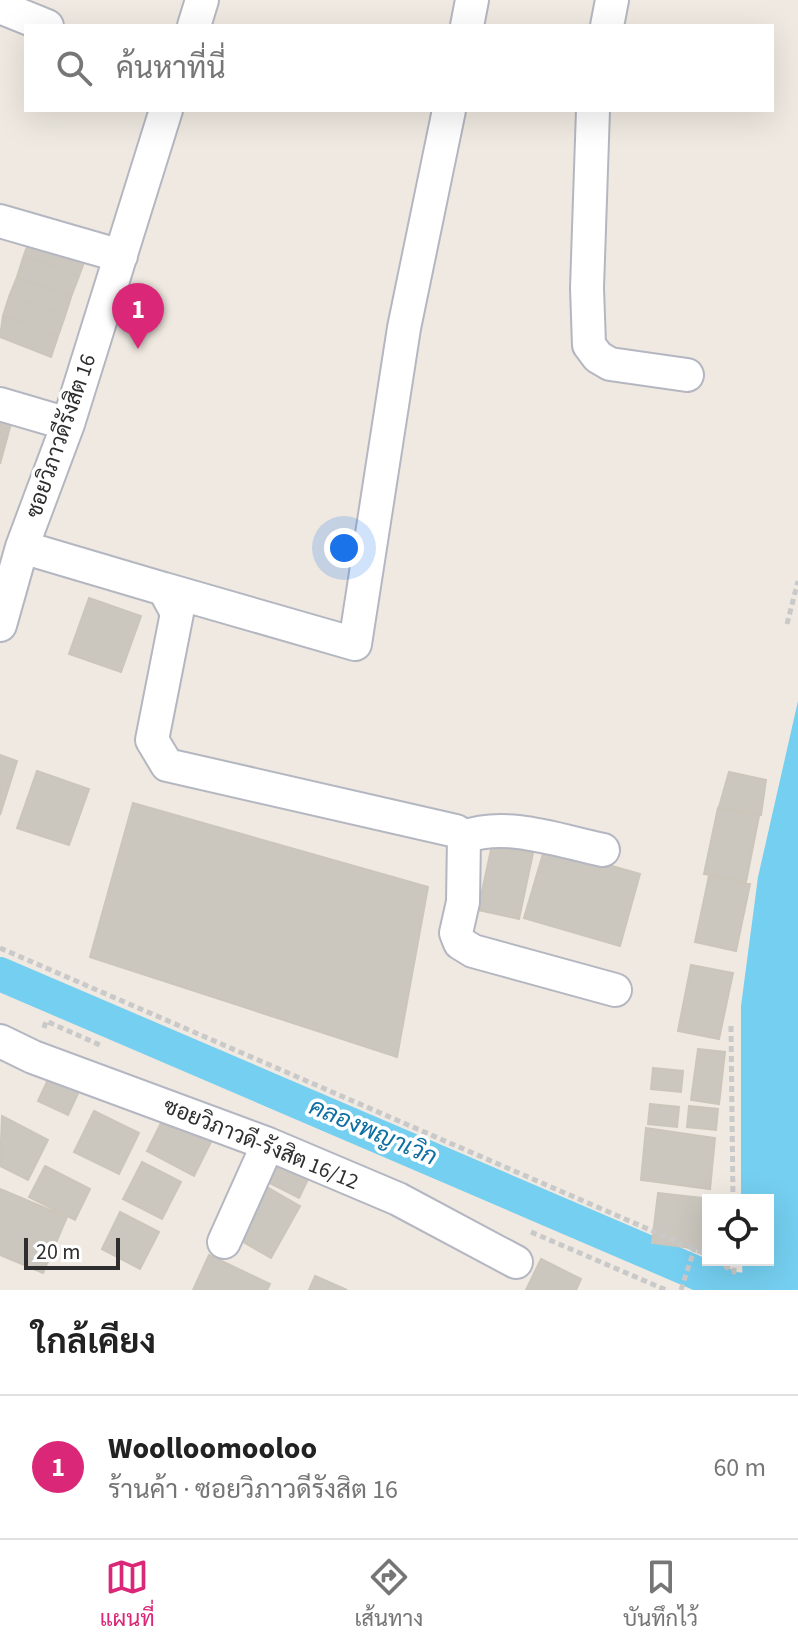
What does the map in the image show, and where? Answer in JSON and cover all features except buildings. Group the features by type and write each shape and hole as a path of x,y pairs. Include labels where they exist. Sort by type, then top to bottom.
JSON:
{"street":[{"path":"195,24 202,0"},
{"path":"467,24 472,0"},
{"path":"607,24 612,0"},
{"path":"0,7 42,24"},
{"name":"ซอยวิภาวดีรังสิต 16","path":"0,625 22,547 68,424 165,112"},
{"path":"22,547 355,644 404,328 449,112"},
{"path":"593,112 587,288 589,345 598,357 610,364 687,375"},
{"path":"0,221 121,256"},
{"path":"0,404 68,424"},
{"path":"164,589 177,613 152,740 167,765 445,826 464,837 487,829 505,830 603,850"},
{"path":"464,837 463,902 456,933 460,943 473,951 615,990"},
{"name":"ซอยวิภาวดี-รังสิต 16/12","path":"0,1041 33,1057 268,1144 398,1199 516,1262"},
{"path":"224,1242 268,1144"}],"path":[{"path":"787,624 798,581"},
{"path":"0,948 702,1251"},
{"path":"731,1026 733,1194"},
{"path":"681,1290 695,1247"}],"water":[{"path":"798,701 798,1290 743,1290 742,1266 774,1266 774,1194 741,1194 741,1006 758,877"}],"waterway":[{"name":"คลองพญาเวิก","path":"0,974 734,1289 745,1290"}],"place":[{"name":"Woolloomooloo","path":"138,349"}]}
